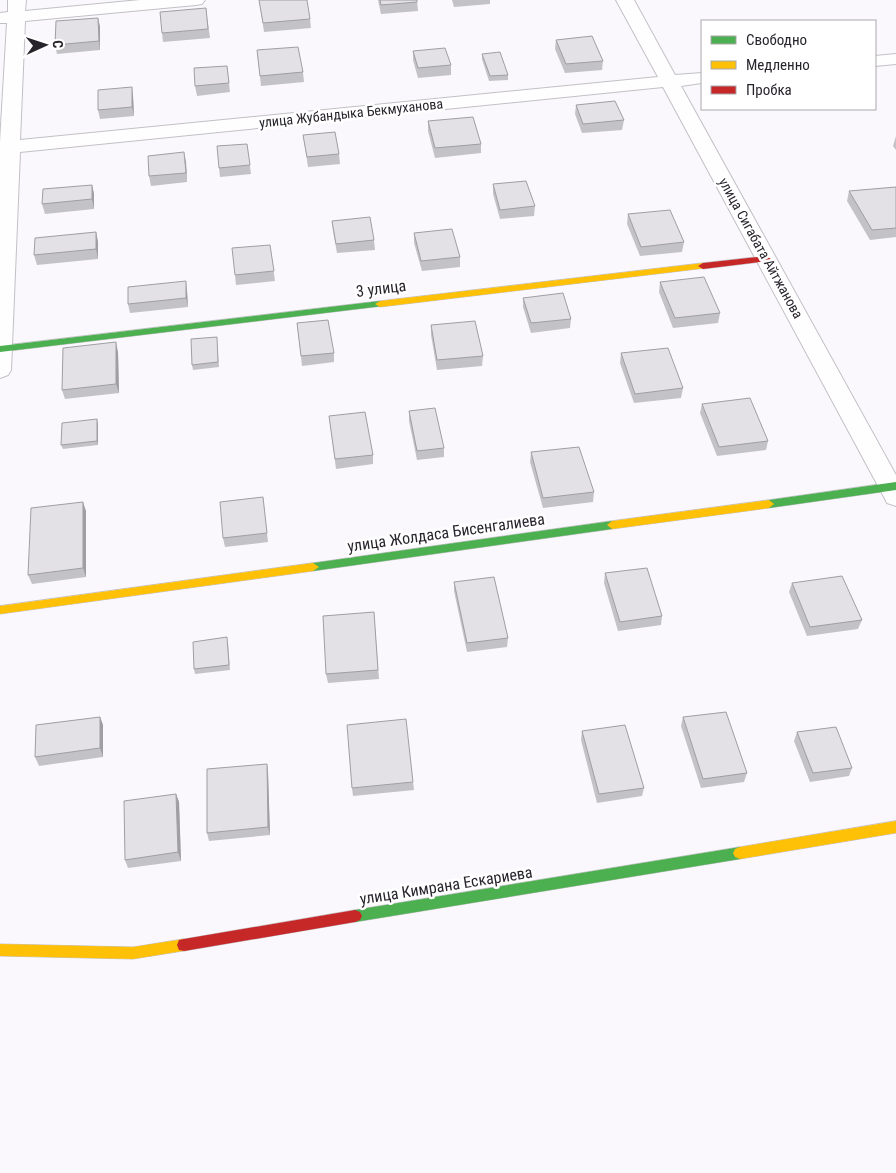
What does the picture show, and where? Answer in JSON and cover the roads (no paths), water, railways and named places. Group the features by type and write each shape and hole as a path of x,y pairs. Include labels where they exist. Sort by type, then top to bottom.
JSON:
{"street":[{"path":"0,370 5,147 11,11 196,0"},
{"name":"улица Сигабата Айтжанова","path":"626,0 894,490"},
{"path":"876,61 896,58"},
{"name":"улица Жубандыка Бекмуханова","path":"5,147 701,78"},
{"name":"3 улица","path":"0,349 766,259"},
{"name":"улица Жолдаса Бисенгалиева","path":"0,610 894,490"},
{"name":"улица Кимрана Ескариева","path":"0,950 133,953 896,827"}]}
